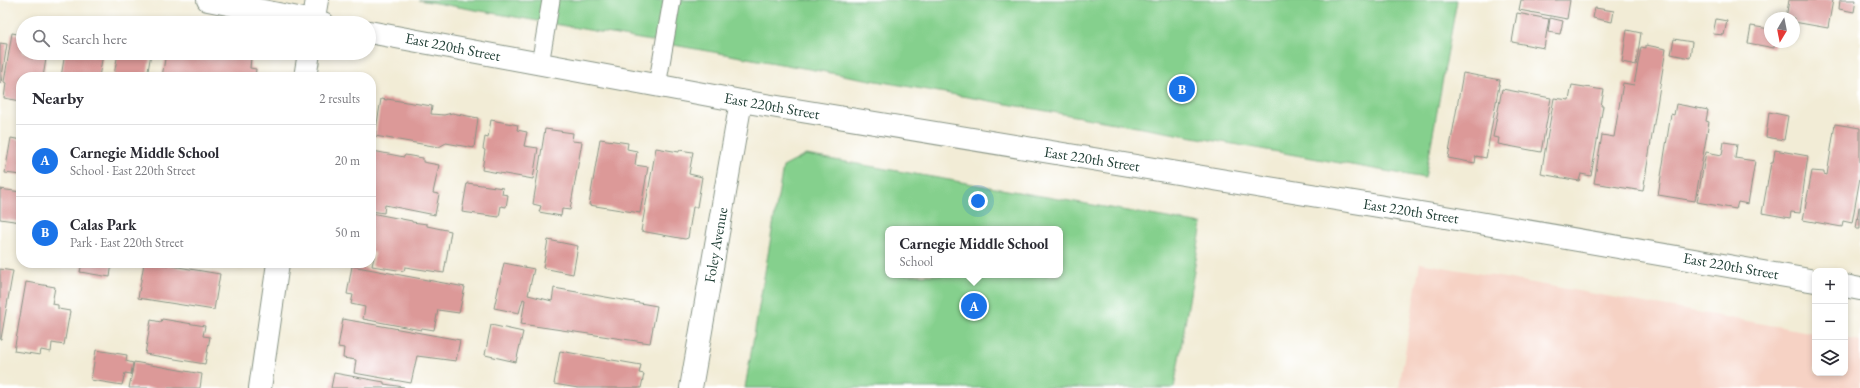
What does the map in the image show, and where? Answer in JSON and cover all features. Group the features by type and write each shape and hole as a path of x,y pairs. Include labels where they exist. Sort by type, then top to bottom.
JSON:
{"street":[{"path":"208,0 287,16"},
{"path":"317,0 317,16"},
{"name":"East 220th Street","path":"376,33 741,102 1452,218 1812,280"},
{"path":"306,72 308,60"},
{"name":"Foley Avenue","path":"691,388 741,102"},
{"path":"260,388 277,268"},
{"path":"1848,287 1860,289"}],"lane":[{"path":"540,64 551,0"},
{"path":"657,86 672,0"}],"shaded area":[{"path":"1420,263 1812,332 1812,376 1848,376 1848,339 1860,341 1860,388 1399,388"}],"green space":[{"path":"419,0 1457,0 1425,178"},
{"path":"806,155 1202,224 1174,388 745,388 783,167"}],"building":[{"path":"1521,0 1570,0 1567,19 1519,10"},
{"path":"1789,0 1833,0 1828,28 1800,23 1800,12 1787,12"},
{"path":"1840,0 1856,0 1854,12 1839,9"},
{"path":"1595,8 1614,11 1612,22 1593,18"},
{"path":"1517,13 1549,19 1544,48 1512,42"},
{"path":"1550,18 1563,21 1560,34 1548,32"},
{"path":"1716,19 1727,21 1724,35 1713,34"},
{"path":"1751,26 1764,28 1764,46 1748,43"},
{"path":"1627,30 1641,33 1636,65 1622,62"},
{"path":"12,33 16,34 16,60 46,60 44,72 16,72 16,100 4,98 6,83 4,82"},
{"path":"1674,39 1692,42 1690,58 1671,54"},
{"path":"0,43 7,44 1,83 0,83"},
{"path":"1646,45 1666,49 1643,191 1594,183 1602,135 1614,137 1623,83 1634,85 1641,47 1646,48"},
{"path":"64,60 102,60 100,72 62,72"},
{"path":"117,60 150,60 148,72 115,72"},
{"path":"165,60 251,60 250,68 256,69 256,72 163,72"},
{"path":"1463,73 1500,80 1486,158 1476,156 1475,163 1448,158"},
{"path":"1572,85 1604,90 1601,106 1603,106 1591,176 1581,174 1579,181 1541,174 1554,98 1569,100"},
{"path":"1502,89 1551,98 1541,152 1498,144 1499,138 1493,137"},
{"path":"381,99 432,106 431,114 444,115 452,113 478,118 474,148 446,143 439,147 376,136"},
{"path":"1676,104 1708,110 1706,121 1709,122 1695,201 1658,195 1671,114 1674,115"},
{"path":"1769,112 1788,116 1784,140 1766,137"},
{"path":"491,120 518,125 517,130 527,132 524,146 538,148 533,179 482,170 485,137 488,138"},
{"path":"1835,124 1860,128 1860,178 1852,223 1843,221 1842,227 1803,220 1812,171 1824,172 1824,174 1827,175"},
{"path":"545,129 573,133 572,141 582,142 570,210 562,209 561,216 539,212 541,206 533,204"},
{"path":"11,138 16,139 16,174 5,173"},
{"path":"600,139 628,143 627,149 637,151 635,165 648,167 640,213 589,205"},
{"path":"1724,142 1737,144 1735,158 1755,161 1748,204 1738,202 1736,209 1697,202 1706,152 1722,155"},
{"path":"656,148 679,152 679,150 693,152 689,174 702,177 697,207 693,207 688,238 685,239 641,231"},
{"path":"1775,150 1808,156 1800,213 1791,212 1790,218 1762,213 1771,163 1773,163"},
{"path":"376,152 404,157 405,155 423,158 423,162 439,165 433,193 439,194 435,215 385,205 384,213 376,212"},
{"path":"467,183 503,188 502,194 508,195 506,207 501,206 499,217 462,212"},
{"path":"0,189 16,191 16,221 0,219"},
{"path":"1859,207 1860,229 1856,229"},
{"path":"376,214 427,224 427,226 451,231 444,273 405,267 404,271 376,267"},
{"path":"548,240 578,246 573,274 543,268"},
{"path":"504,263 534,269 528,295 552,301 554,288 657,306 650,343 521,324 525,300 523,299 519,313 494,308"},
{"path":"81,268 111,268 110,277 80,272"},
{"path":"143,268 184,268 220,274 214,310 138,298"},
{"path":"352,268 363,268 465,287 459,313 438,310 434,330 422,328 421,330 363,319 365,307 351,304 353,295 347,294"},
{"path":"0,269 13,271 1,339 0,339"},
{"path":"26,282 55,287 52,304 58,305 58,309 70,311 64,345 52,343 51,352 41,350 40,355 14,351"},
{"path":"162,319 205,326 203,336 210,337 205,364 145,354 151,320 161,322"},
{"path":"343,319 460,340 456,361 417,356 411,383 354,373 356,360 343,358 344,348 338,347"},
{"path":"491,325 523,332 516,362 485,355"},
{"path":"96,350 127,355 126,361 133,363 131,374 125,373 122,385 91,380"},
{"path":"560,351 641,365 639,373 644,374 641,388 578,388 554,384"},
{"path":"134,362 202,374 200,388 129,388"},
{"path":"334,373 384,382 384,384 404,388 331,388"}],"place":[{"name":"Calas Park","path":"1182,89"},
{"name":"Carnegie Middle School","path":"974,306"}]}
